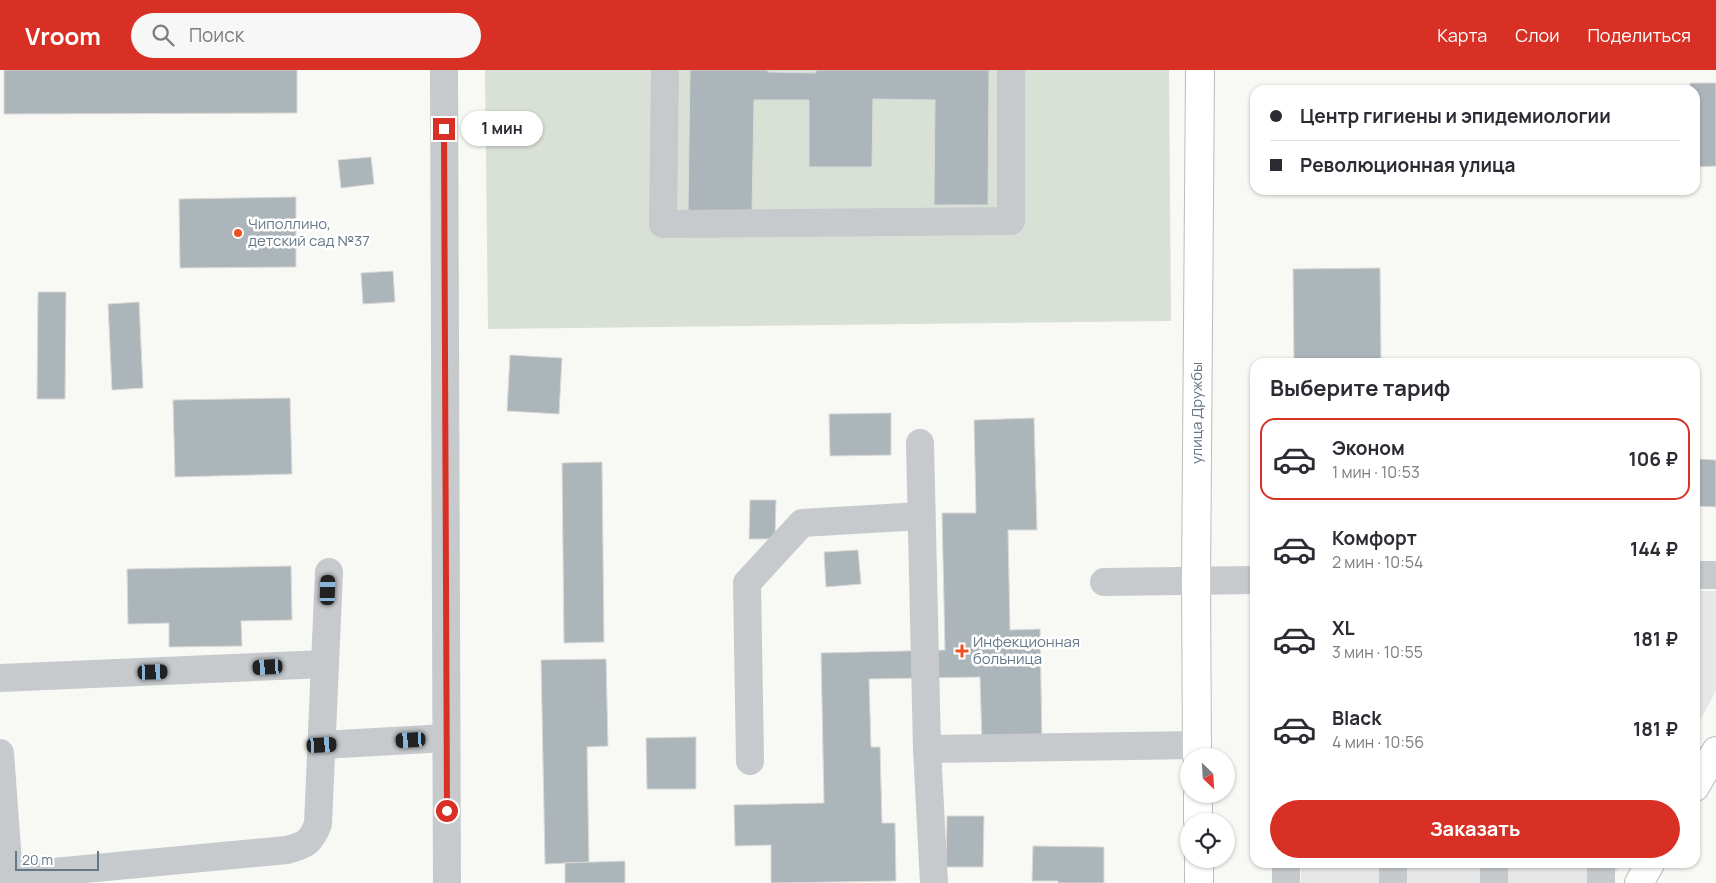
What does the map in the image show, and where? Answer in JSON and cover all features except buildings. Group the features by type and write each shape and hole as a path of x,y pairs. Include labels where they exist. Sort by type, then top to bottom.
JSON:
{"main road":[{"name":"улица Дружбы","path":"1197,748 1196,582 1200,70"},
{"path":"1700,778 1716,751"},
{"path":"1199,868 1199,883"},
{"path":"1639,883 1648,868"}],"street":[{"path":"444,70 447,883"},
{"path":"665,70 663,224 1011,221 1011,70"},
{"path":"920,443 927,749 934,883"},
{"path":"750,761 747,582 802,522 921,516"},
{"path":"0,753 5,876 287,850 302,846 312,838 318,824 329,572"},
{"path":"1700,575 1716,575"},
{"path":"1104,582 1250,580"},
{"path":"0,678 325,664"},
{"path":"322,745 446,738"},
{"path":"927,749 1180,751"},
{"path":"1286,868 1286,883"},
{"path":"1392,868 1393,883"},
{"path":"1494,868 1494,883"},
{"path":"1601,868 1601,883"}],"shaded area":[{"path":"485,70 1169,70 1171,321 488,329"},
{"path":"1700,591 1716,591 1716,691 1700,720"},
{"path":"1301,868 1618,868 1610,883 1301,883"}],"place":[{"name":"Чиполлино, детский сад №37","path":"238,233"},
{"name":"Инфекционная больница","path":"962,651"}],"route":[{"path":"444,129 447,811"}]}
